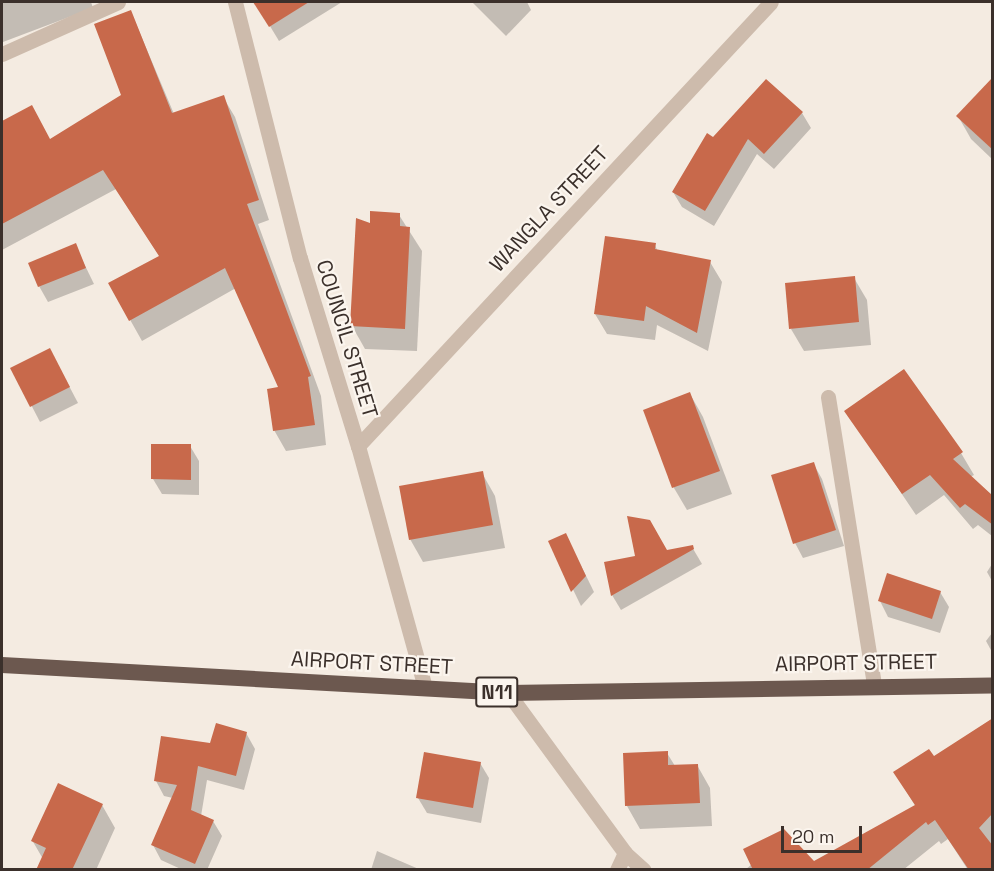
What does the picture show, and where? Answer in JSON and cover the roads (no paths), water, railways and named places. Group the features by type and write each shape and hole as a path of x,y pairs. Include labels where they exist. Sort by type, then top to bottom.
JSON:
{"highway":[{"name":"AIRPORT STREET","path":"2,665 507,693 874,684 993,685"}],"street":[{"path":"2,54 118,2"},
{"name":"COUNCIL STREET","path":"235,2 300,258 358,446 426,688"},
{"name":"WANGLA STREET","path":"358,446 771,2"},
{"path":"828,397 874,684"},
{"path":"507,693 625,853 644,870"},
{"path":"617,870 625,853"}]}
